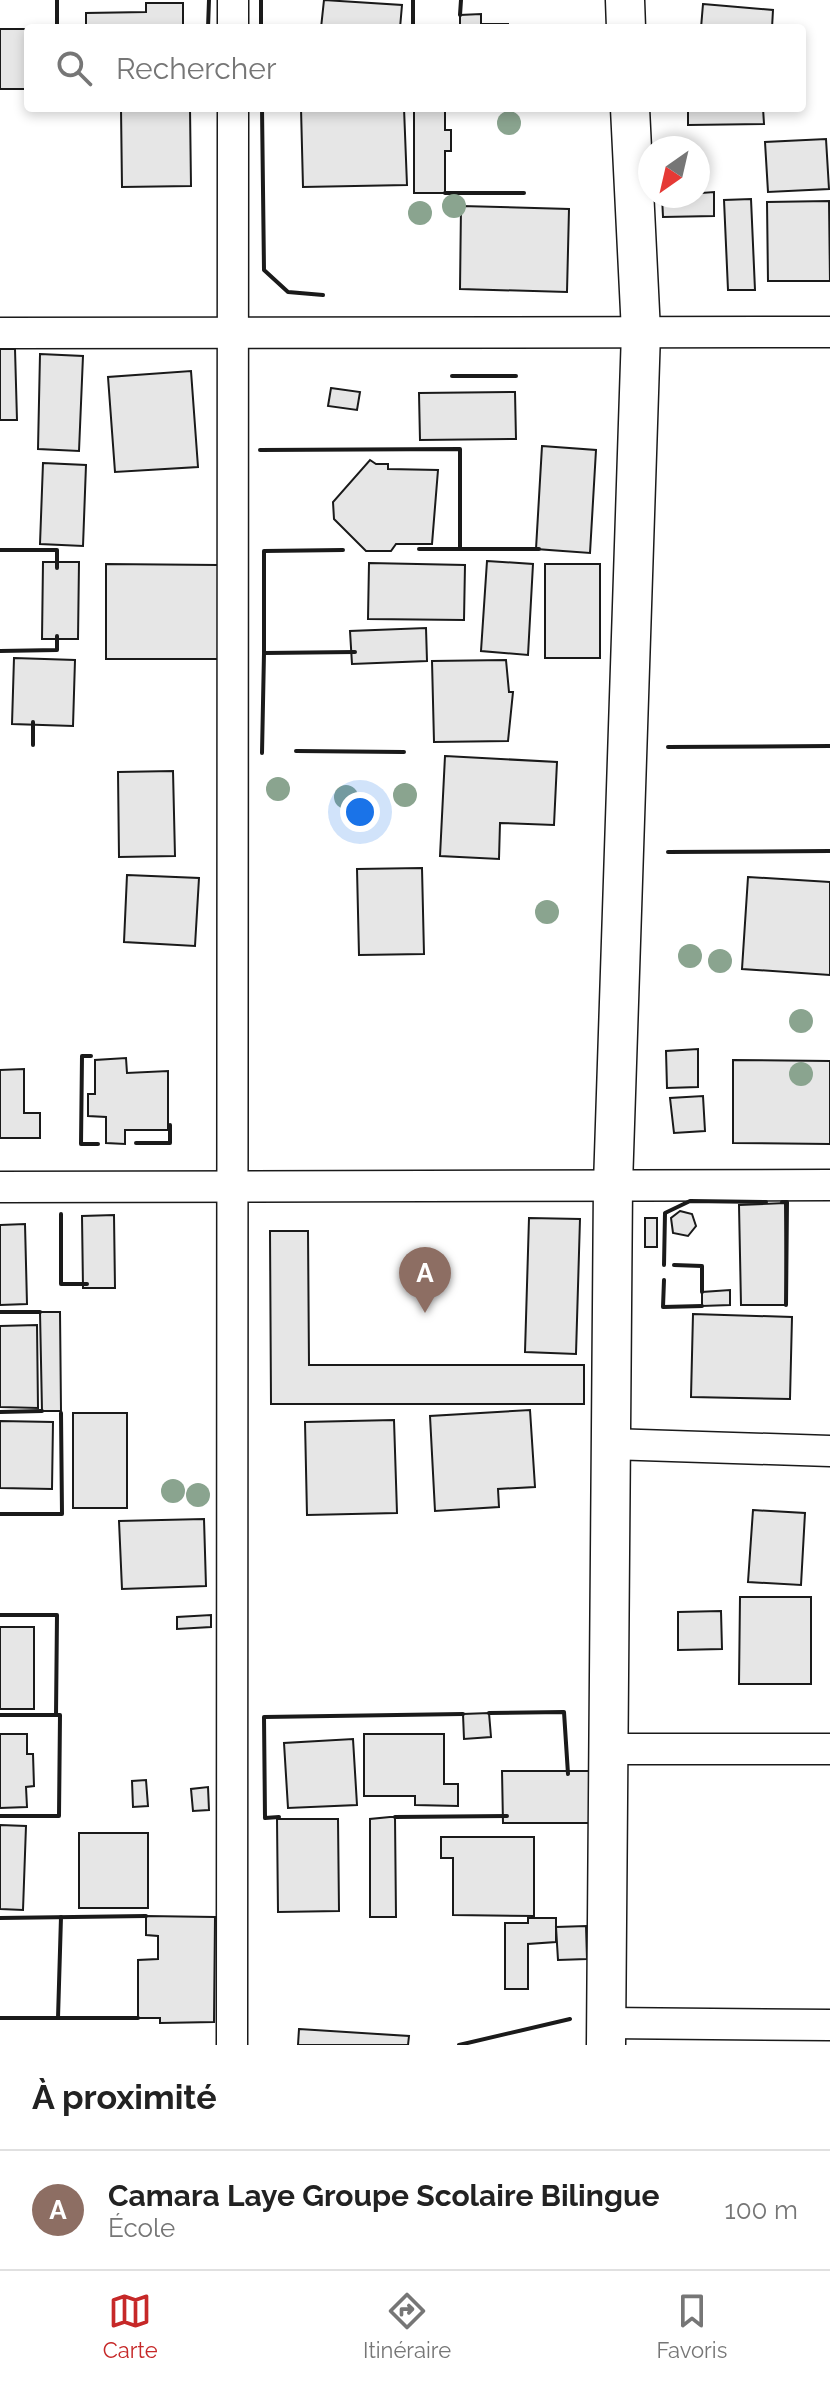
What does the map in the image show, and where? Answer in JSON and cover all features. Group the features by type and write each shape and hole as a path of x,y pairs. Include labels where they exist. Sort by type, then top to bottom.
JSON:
{"street":[{"path":"233,0 233,24"},
{"path":"625,0 626,24"},
{"path":"232,2045 233,112"},
{"path":"630,112 641,332 613,1185 606,2034 830,2025"},
{"path":"0,333 830,332"},
{"path":"0,1187 830,1185"},
{"path":"610,1444 830,1451"},
{"path":"608,1749 830,1749"}],"building":[{"path":"324,0 402,5 400,24 321,24"},
{"path":"146,3 183,3 183,24 86,24 86,13 146,12"},
{"path":"703,4 773,10 772,24 701,24"},
{"path":"481,14 481,24 460,24 460,15"},
{"path":"0,29 24,29 24,89 0,89"},
{"path":"121,112 190,112 191,186 122,187"},
{"path":"301,112 404,112 407,185 303,187"},
{"path":"414,112 445,112 445,130 451,130 451,151 445,151 445,193 414,193"},
{"path":"688,112 763,112 764,124 688,125"},
{"path":"826,139 829,189 768,192 765,142"},
{"path":"710,192 714,192 714,216 663,217 663,208 710,208"},
{"path":"751,199 755,290 728,290 724,200"},
{"path":"829,201 830,281 768,281 767,202"},
{"path":"461,206 569,209 567,292 460,289"},
{"path":"0,349 15,349 17,420 0,420"},
{"path":"40,354 83,356 79,451 38,449"},
{"path":"191,371 198,467 115,472 108,377"},
{"path":"331,388 360,392 357,410 328,406"},
{"path":"515,392 516,439 420,440 419,393"},
{"path":"542,446 596,450 590,553 536,549"},
{"path":"370,460 376,464 388,464 388,469 438,470 432,544 396,544 391,551 366,551 334,519 333,502"},
{"path":"43,463 86,465 83,546 40,544"},
{"path":"487,561 533,564 528,655 481,651"},
{"path":"43,562 79,562 78,639 42,639"},
{"path":"369,563 465,565 464,620 368,619"},
{"path":"106,564 218,565 219,659 106,659"},
{"path":"545,564 600,564 600,658 545,658"},
{"path":"426,628 427,661 352,664 350,631"},
{"path":"14,658 75,660 73,726 12,724"},
{"path":"506,660 509,692 513,692 508,741 434,742 432,661"},
{"path":"445,756 557,762 554,825 500,823 499,859 440,856"},
{"path":"173,771 175,856 119,857 118,772"},
{"path":"422,868 424,954 359,955 357,869"},
{"path":"127,875 199,878 195,946 124,942"},
{"path":"748,877 830,882 830,975 742,969"},
{"path":"698,1049 698,1087 667,1088 666,1051"},
{"path":"126,1058 127,1073 168,1071 168,1130 125,1130 125,1144 106,1143 106,1117 88,1116 88,1094 95,1094 95,1060"},
{"path":"733,1060 830,1061 830,1144 733,1143"},
{"path":"24,1069 24,1113 40,1113 40,1138 0,1138 0,1070"},
{"path":"703,1096 705,1131 674,1133 670,1098"},
{"path":"785,1203 786,1305 741,1305 739,1205"},
{"path":"680,1211 692,1214 696,1226 688,1236 673,1233 671,1218"},
{"path":"114,1215 115,1288 83,1288 82,1216"},
{"path":"529,1218 580,1219 576,1354 525,1352"},
{"path":"645,1218 657,1218 657,1247 645,1247"},
{"path":"25,1224 27,1304 0,1305 0,1225"},
{"path":"270,1231 308,1231 309,1365 584,1365 584,1404 271,1404"},
{"path":"730,1290 730,1305 702,1306 702,1292"},
{"path":"40,1312 60,1312 61,1411 42,1411"},
{"path":"693,1314 792,1317 790,1399 691,1397"},
{"path":"37,1325 38,1408 0,1407 0,1326"},
{"path":"530,1410 535,1487 498,1489 499,1507 435,1511 430,1416"},
{"path":"73,1413 127,1413 127,1508 73,1508"},
{"path":"394,1420 397,1513 307,1515 305,1422"},
{"path":"0,1421 53,1422 52,1489 0,1488"},
{"path":"753,1510 805,1513 801,1585 748,1582"},
{"path":"204,1519 206,1586 122,1589 119,1521"},
{"path":"740,1597 811,1597 811,1684 739,1684"},
{"path":"721,1611 722,1649 678,1650 678,1612"},
{"path":"211,1615 211,1627 177,1629 177,1617"},
{"path":"0,1627 34,1627 34,1709 0,1709"},
{"path":"489,1713 491,1737 464,1739 463,1714"},
{"path":"0,1734 27,1734 27,1754 33,1754 34,1786 26,1787 27,1807 0,1808"},
{"path":"364,1734 444,1734 444,1784 458,1784 458,1806 415,1805 415,1796 364,1796"},
{"path":"353,1739 357,1805 288,1808 284,1743"},
{"path":"502,1771 604,1771 604,1823 503,1823"},
{"path":"146,1780 148,1806 133,1807 132,1781"},
{"path":"208,1787 209,1810 193,1811 191,1789"},
{"path":"395,1817 396,1917 370,1917 370,1819"},
{"path":"277,1819 338,1819 339,1911 278,1912"},
{"path":"0,1825 26,1826 23,1910 0,1909"},
{"path":"79,1833 148,1833 148,1908 79,1908"},
{"path":"441,1837 534,1837 534,1916 453,1915 453,1858 441,1858"},
{"path":"146,1916 215,1917 214,2022 160,2023 160,2018 138,2018 138,1960 158,1959 158,1936 146,1935"},
{"path":"528,1918 556,1918 556,1942 528,1944 528,1989 505,1989 505,1923 528,1923"},
{"path":"586,1926 587,1959 558,1960 556,1927"},
{"path":"299,2029 409,2036 408,2045 298,2045"}],"wall":[{"path":"57,0 57,24"},
{"path":"208,24 209,0"},
{"path":"261,0 261,24"},
{"path":"413,0 413,24"},
{"path":"460,15 461,0"},
{"path":"262,112 264,270 288,292 323,295"},
{"path":"445,193 524,193"},
{"path":"452,376 516,376"},
{"path":"260,450 460,449 460,549"},
{"path":"419,549 539,549"},
{"path":"0,550 57,550 57,568"},
{"path":"264,653 264,551 343,550"},
{"path":"0,651 57,650 57,636"},
{"path":"262,753 264,653 355,652"},
{"path":"33,722 33,745"},
{"path":"668,747 830,746"},
{"path":"296,751 404,752"},
{"path":"668,852 830,851"},
{"path":"91,1056 82,1056 81,1144 98,1144"},
{"path":"136,1143 170,1143 170,1125"},
{"path":"664,1265 665,1213 690,1201 766,1202"},
{"path":"782,1202 787,1202 786,1305"},
{"path":"61,1214 61,1284 87,1284"},
{"path":"674,1265 702,1266 702,1292"},
{"path":"664,1280 663,1307 702,1306"},
{"path":"0,1312 40,1312"},
{"path":"0,1412 42,1411"},
{"path":"0,1514 62,1514 61,1413"},
{"path":"0,1615 57,1615 56,1715 60,1715 59,1816 0,1816"},
{"path":"489,1713 564,1712 568,1774"},
{"path":"279,1817 265,1818 264,1717 463,1714"},
{"path":"0,1715 56,1715"},
{"path":"395,1817 507,1816"},
{"path":"0,1918 146,1916"},
{"path":"58,2018 61,1917"},
{"path":"0,2018 138,2018"},
{"path":"459,2045 570,2019"}],"place":[{"name":"Camara Laye Groupe Scolaire Bilingue","path":"425,1313"}]}
